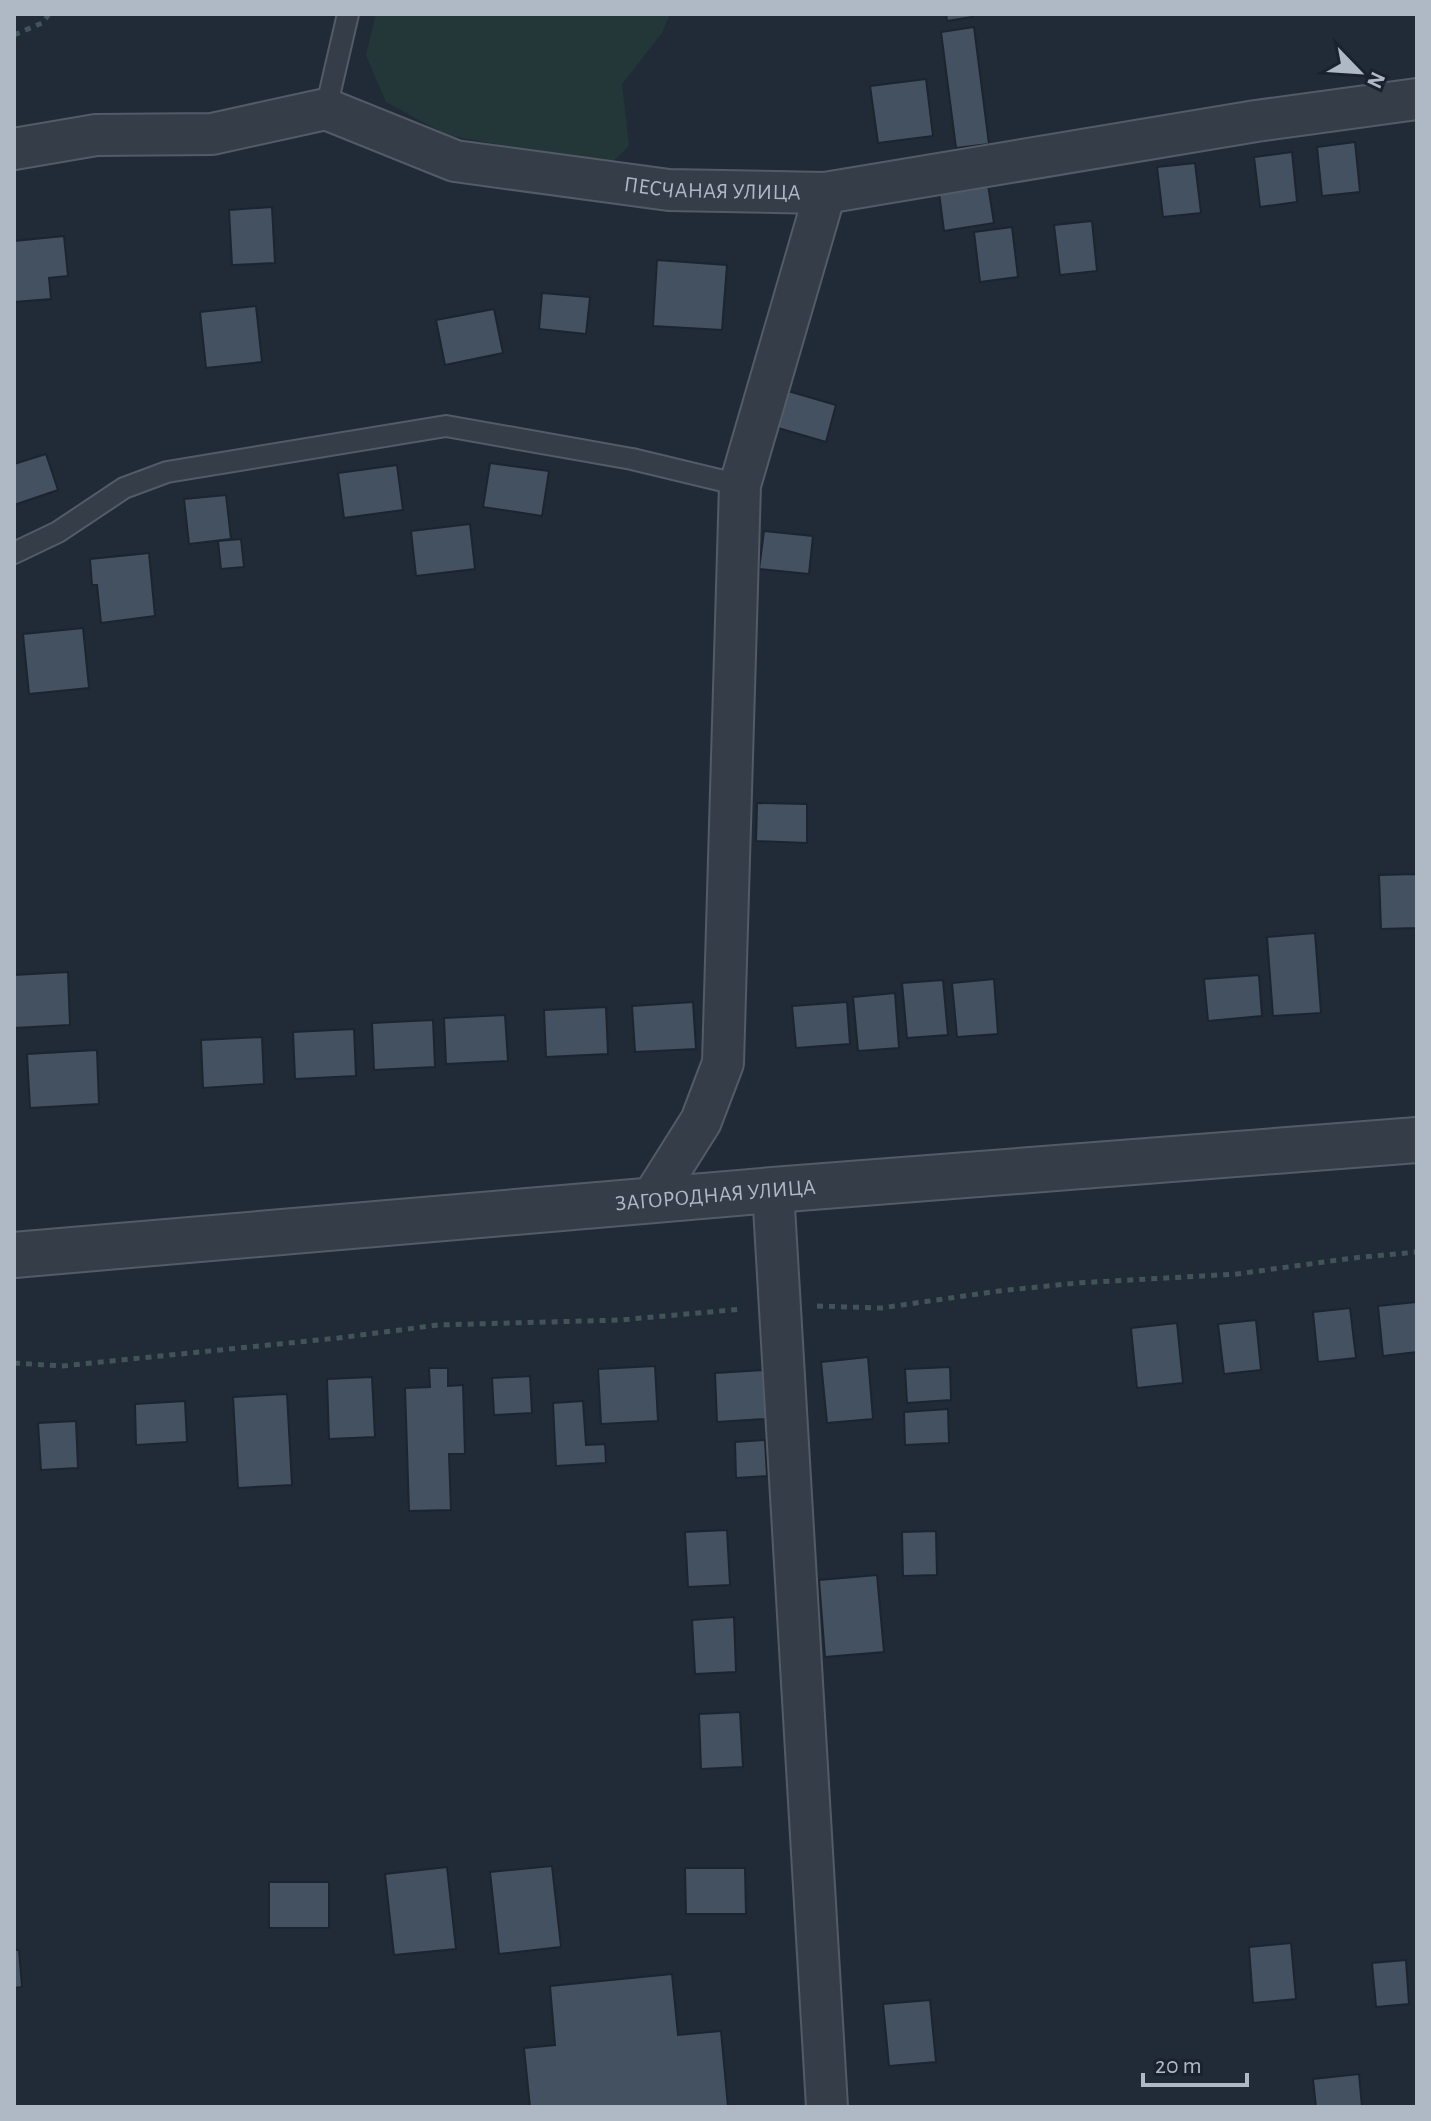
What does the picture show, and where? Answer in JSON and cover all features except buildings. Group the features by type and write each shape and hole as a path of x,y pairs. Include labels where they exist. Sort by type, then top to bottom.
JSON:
{"street":[{"name":"ПЕСЧАНАЯ УЛИЦА","path":"326,109 455,161 669,190 825,193 1256,121 1417,99"},
{"path":"14,149 96,135 212,134 326,109"},
{"path":"650,1202 701,1121 723,1063 740,485 825,193"},
{"name":"ЗАГОРОДНАЯ УЛИЦА","path":"14,1255 773,1190 1417,1140"},
{"path":"773,1190 827,2107"}],"lane":[{"path":"326,109 348,14"},
{"path":"14,553 58,532 124,488 167,472 446,426 632,459 740,485"}],"path":[{"path":"14,35 42,23 49,14"},
{"path":"14,1363 62,1366 438,1325 620,1320 780,1306 881,1308 999,1291 1237,1274 1417,1252"}],"green space":[{"path":"376,14 670,14 662,33 622,84 629,146 609,165 447,135 386,102 366,55"}]}
